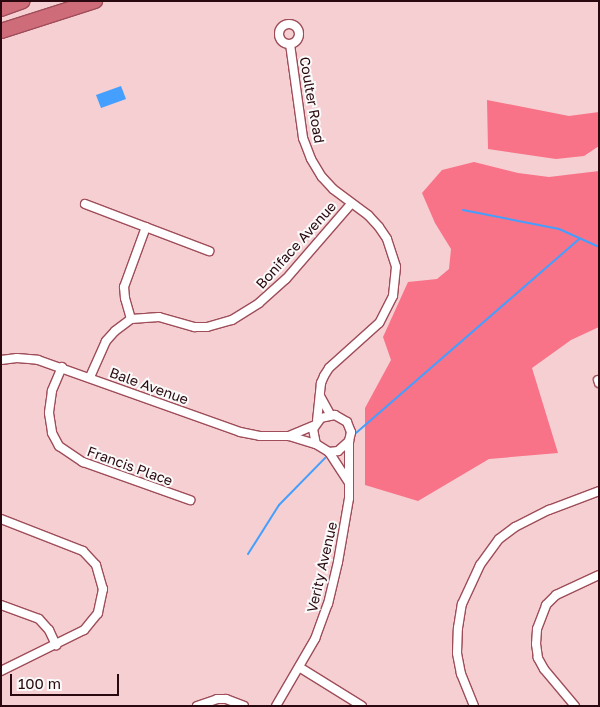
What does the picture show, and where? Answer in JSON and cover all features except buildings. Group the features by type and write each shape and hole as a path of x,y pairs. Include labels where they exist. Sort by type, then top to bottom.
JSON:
{"highway":[{"path":"1,9 23,1"},
{"path":"1,31 95,1"}],"street":[{"name":"Coulter Road","path":"290,44 303,138 311,159 322,177 350,204 368,215 387,239 396,267 396,278 392,296 379,323 329,368 321,383 316,423"},
{"path":"85,204 209,250"},
{"name":"Boniface Avenue","path":"131,318 159,317 207,327 232,320 272,293 350,204"},
{"path":"90,378 106,342 115,331 131,318 124,287 146,227"},
{"name":"Bale Avenue","path":"1,360 30,358 62,367 240,432 260,436 289,436 316,444"},
{"name":"Francis Place","path":"62,367 52,391 49,413 52,433 59,446 83,462 190,500"},
{"path":"320,396 330,414"},
{"path":"329,452 338,451 349,441 351,432 347,422 340,416 330,414 316,423 313,434 316,444 329,452 350,482"},
{"name":"Bale Avenue","path":"289,436 316,423"},
{"name":"Verity Avenue","path":"276,706 315,639 328,604 338,562 349,498 349,441"},
{"path":"474,706 468,695 459,660 458,628 462,604 480,565 499,539 514,527 549,510 599,492"},
{"path":"1,519 76,547 91,558 99,572 103,589 98,613 84,630 1,671"},
{"path":"575,706 544,669 538,658 536,644 537,629 546,605 556,596 599,575"},
{"path":"1,605 39,619 49,630 56,645"},
{"path":"299,667 362,706"},
{"path":"196,706 217,699 226,699 244,706"}],"shaded area":[{"path":"487,100 569,116 599,112 599,146 584,156 556,159 488,149"},
{"path":"474,162 518,173 549,177 599,171 599,327 571,340 532,368 558,453 489,459 418,501 365,485 365,408 391,360 383,337 408,282 437,279 449,269 451,249 435,223 422,193 442,170"}],"water":[{"path":"121,86 126,99 101,108 96,95"}],"waterway":[{"path":"463,210 559,229 599,247"},
{"path":"356,433 579,239"},
{"path":"248,554 279,505 325,458"}]}
